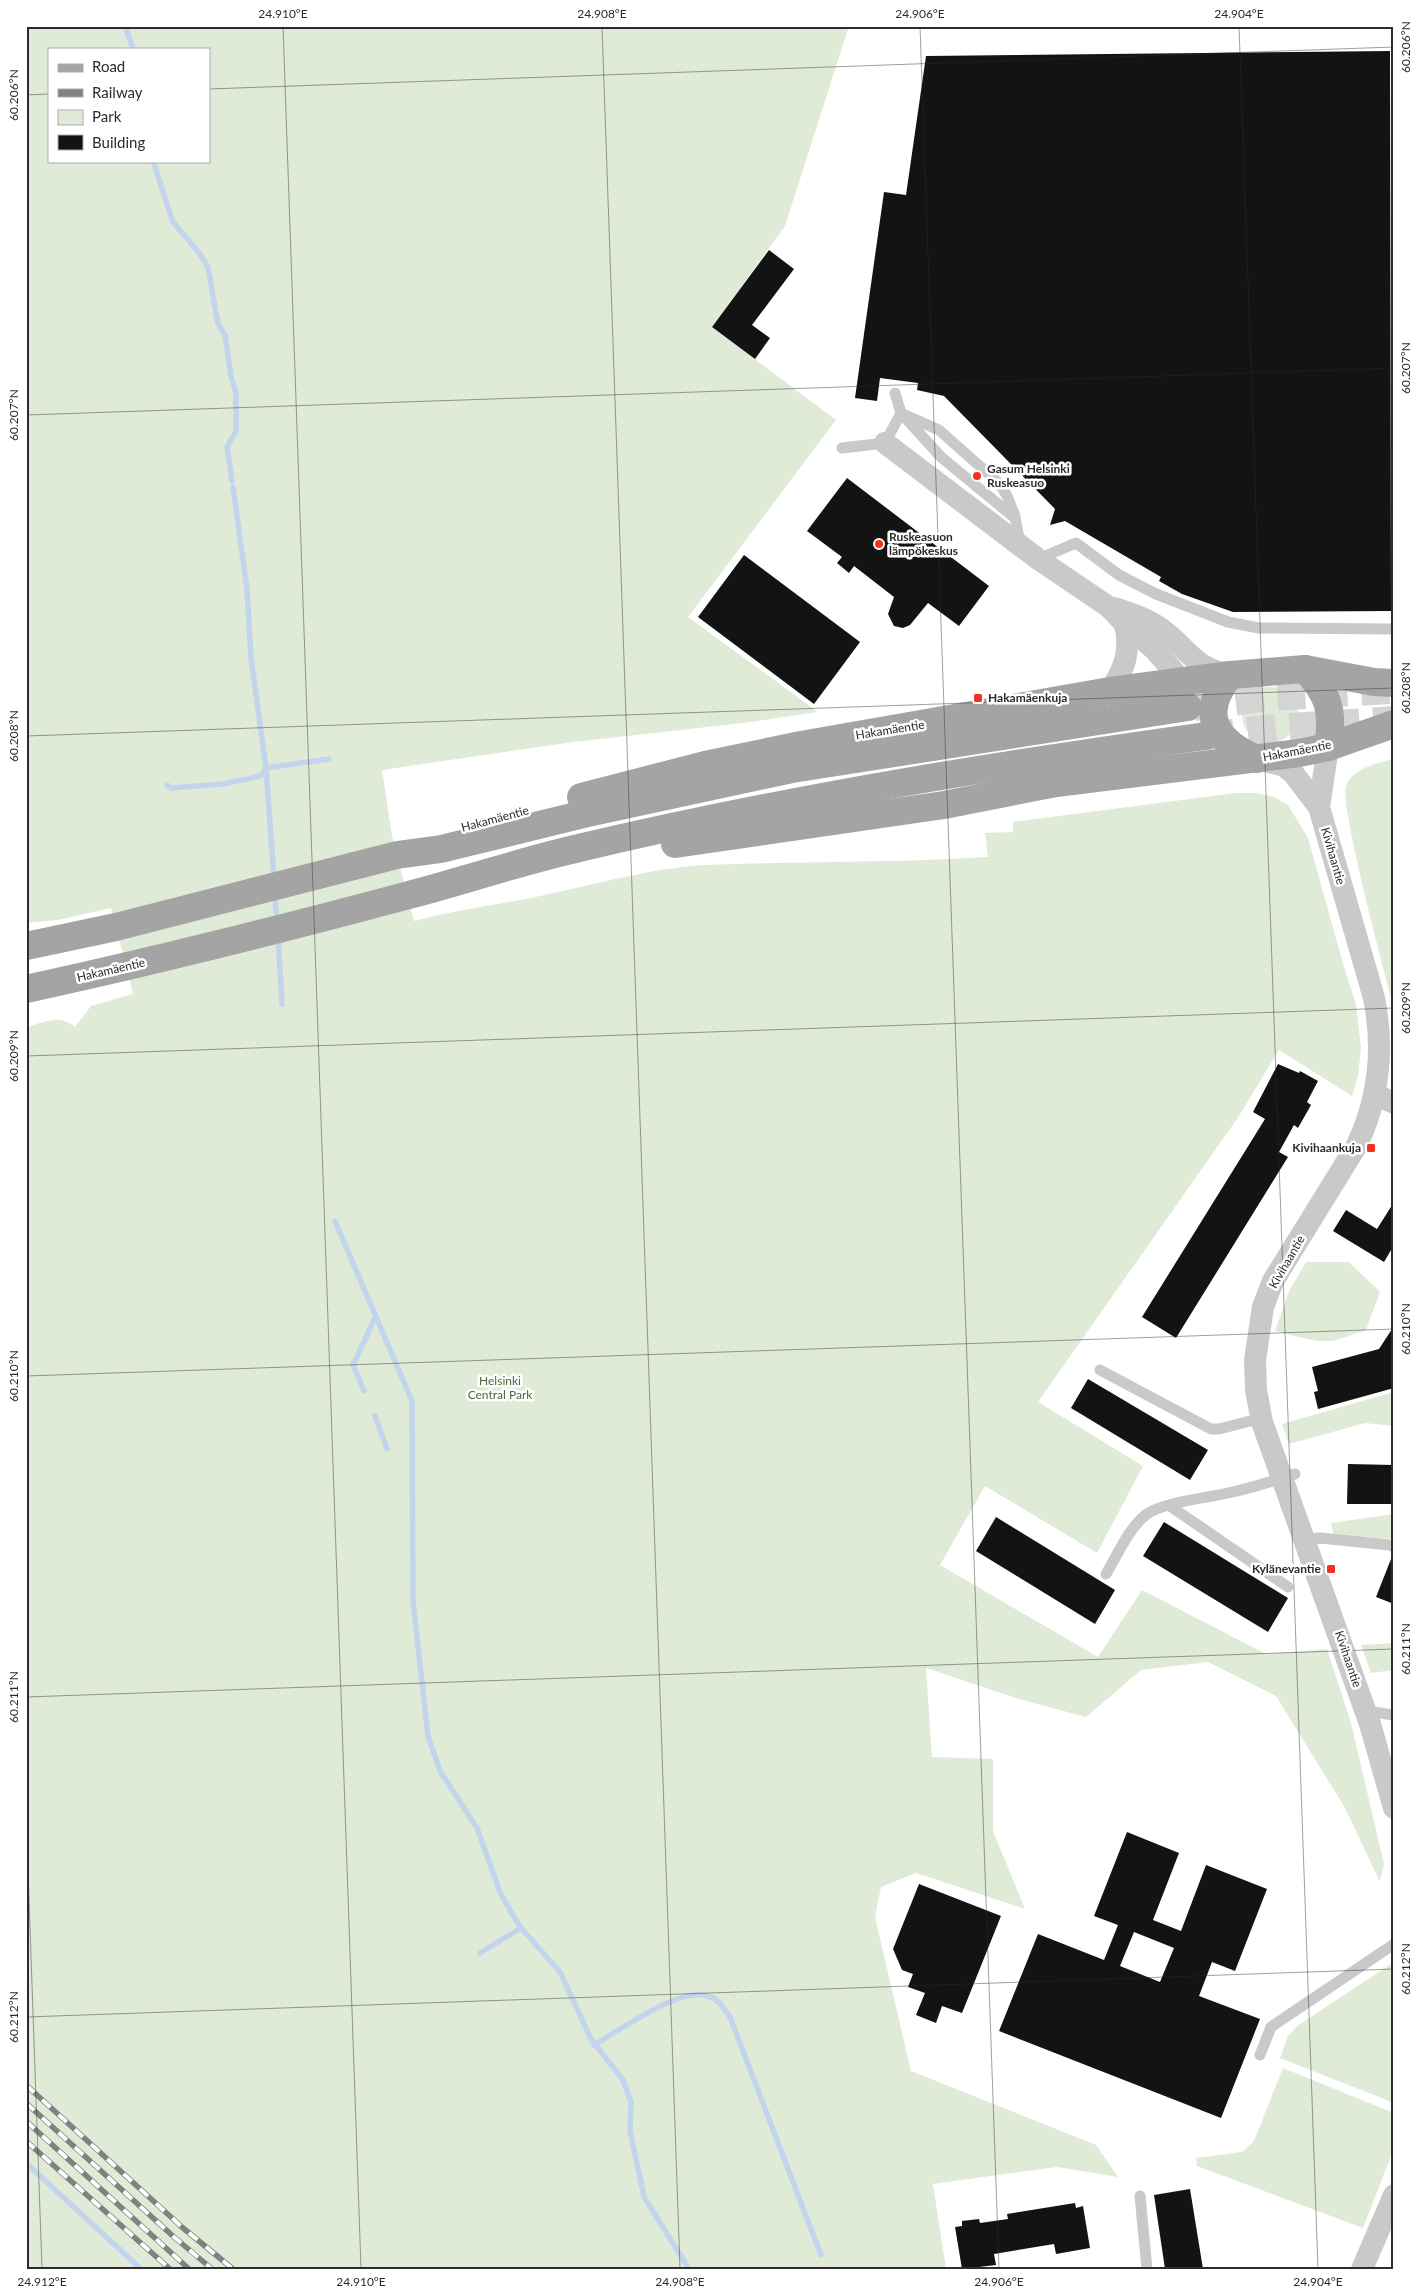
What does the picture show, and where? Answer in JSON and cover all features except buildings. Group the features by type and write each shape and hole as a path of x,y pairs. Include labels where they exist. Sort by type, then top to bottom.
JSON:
{"main road":[{"name":"Hakamäentie","path":"26,989 127,967 515,866 574,849 664,811 792,770 1185,694 1230,675 1305,669 1374,682 1394,683"},
{"path":"1305,669 1324,691 1329,704 1331,718 1328,747"},
{"path":"1210,731 1215,697 1230,675"},
{"name":"Hakamäentie","path":"397,855 442,833 705,764 801,745 1110,691 1185,694"},
{"path":"1185,694 1210,731 1257,759"},
{"name":"Hakamäentie","path":"515,866 579,863 705,839 944,805 1056,783 1257,759 1328,747 1394,724"},
{"name":"Hakamäentie","path":"26,946 116,927 397,855 441,849 592,812 664,811 795,801 1210,731"}],"street":[{"path":"885,443 1029,553 1109,607 1155,650 1185,694"},
{"path":"1109,607 1151,622 1198,664 1211,671 1230,675"},
{"path":"1110,691 1125,666 1128,654 1125,624"},
{"name":"Kivihaantie","path":"1319,807 1328,747"},
{"name":"Kivihaantie","path":"1257,759 1284,766 1293,773 1319,807 1374,998 1379,1022 1384,1098 1273,1281 1263,1307 1255,1360 1256,1390 1262,1418 1289,1476 1306,1539 1389,1774 1394,1808"},
{"path":"1362,2269 1394,2195"}],"lane":[{"path":"895,393 901,413 941,457 1015,518"},
{"path":"842,448 885,443 901,413"},
{"path":"901,413 939,430 1000,484 1007,496 1029,553 1076,543 1119,575 1156,594 1228,622 1259,628 1394,629"},
{"path":"1100,1370 1211,1428 1219,1429 1262,1418"},
{"path":"1106,1574 1134,1528 1147,1514 1170,1506 1270,1483 1289,1476"},
{"path":"1170,1506 1288,1587"},
{"path":"1306,1539 1330,1539 1389,1545 1394,1548"},
{"path":"1366,1711 1394,1715"},
{"path":"1260,2055 1271,2027 1394,1944"},
{"path":"1140,2196 1147,2269"}],"green space":[{"name":"Helsinki Central Park","path":"26,26 849,26 785,226 712,327 836,420 688,617 818,712 743,723 573,742 382,770 392,836 414,921 624,877 687,866 988,857 985,833 1013,832 1013,822 1236,793 1257,793 1274,797 1288,805 1308,838 1356,1004 1361,1048 1358,1076 1352,1096 1279,1050 1239,1116 1038,1402 1143,1466 1097,1553 985,1486 940,1565 1098,1657 1142,1590 1266,1654 1327,1649 1351,1723 1384,1864 1380,1882 1345,1808 1276,1696 1208,1662 1141,1670 1086,1717 1019,1699 926,1668 932,1757 993,1759 993,1831 1025,1909 916,1873 881,1887 875,1917 911,2071 1096,2145 1118,2177 1057,2167 933,2184 946,2269 26,2269 26,1027 45,1021 58,1020 75,1027 91,1006 133,994 111,908 58,920 26,923"},
{"path":"1270,687 1281,689 1290,695 1296,704 1298,715 1296,726 1290,735 1281,741 1270,743 1259,741 1250,735 1244,726 1242,715 1244,704 1250,695 1259,689"},
{"path":"1394,759 1394,1009 1373,930 1349,824 1346,786 1354,775 1366,767"},
{"path":"1306,1262 1349,1262 1380,1292 1366,1330 1333,1341 1316,1341 1275,1331 1289,1291"},
{"path":"1394,1392 1394,1426 1365,1423 1289,1444 1282,1424"},
{"path":"1394,1514 1394,1539 1334,1536 1331,1523"},
{"path":"1394,1643 1394,1670 1371,1673 1361,1645"},
{"path":"1394,1962 1394,2103 1280,2058 1288,2036 1297,2026"},
{"path":"1283,2068 1394,2113 1394,2141 1390,2159 1363,2228 1197,2166 1196,2158 1242,2152 1254,2141"}],"waterway":[{"path":"125,26 133,48"},
{"path":"153,162 173,222 200,254 208,267 218,324 225,335 231,376 236,393 236,431 227,447 232,481"},
{"path":"233,487 247,589 251,658 266,768 329,759"},
{"path":"266,768 274,878"},
{"path":"167,785 171,788 223,784 261,776 265,770"},
{"path":"275,897 277,923"},
{"path":"278,937 282,1004"},
{"path":"335,1221 412,1401 413,1601 428,1736 440,1771 477,1828 500,1892 511,1912 521,1928 560,1972 591,2039 623,2080 631,2102 630,2131 644,2197 689,2269"},
{"path":"364,1391 353,1365 375,1318"},
{"path":"375,1416 387,1449"},
{"path":"480,1953 521,1928"},
{"path":"594,2045 650,2011 682,1997 708,1996 718,2002 730,2017 821,2255"},
{"path":"26,2163 141,2269"}],"tunnel":[{"path":"1194,707 1270,697 1390,690"},
{"path":"1206,736 1276,728 1394,720"}],"railway":[{"path":"26,2085 183,2228 233,2269"},
{"path":"26,2103 212,2269"},
{"path":"26,2121 189,2269"},
{"path":"26,2141 170,2269"}],"place":[{"name":"Gasum Helsinki Ruskeasuo","path":"977,476"},
{"name":"Ruskeasuon lämpökeskus","path":"879,544"},
{"name":"Hakamäenkuja","path":"978,698"},
{"name":"Kivihaankuja","path":"1371,1148"},
{"name":"Kylänevantie","path":"1331,1569"}]}
